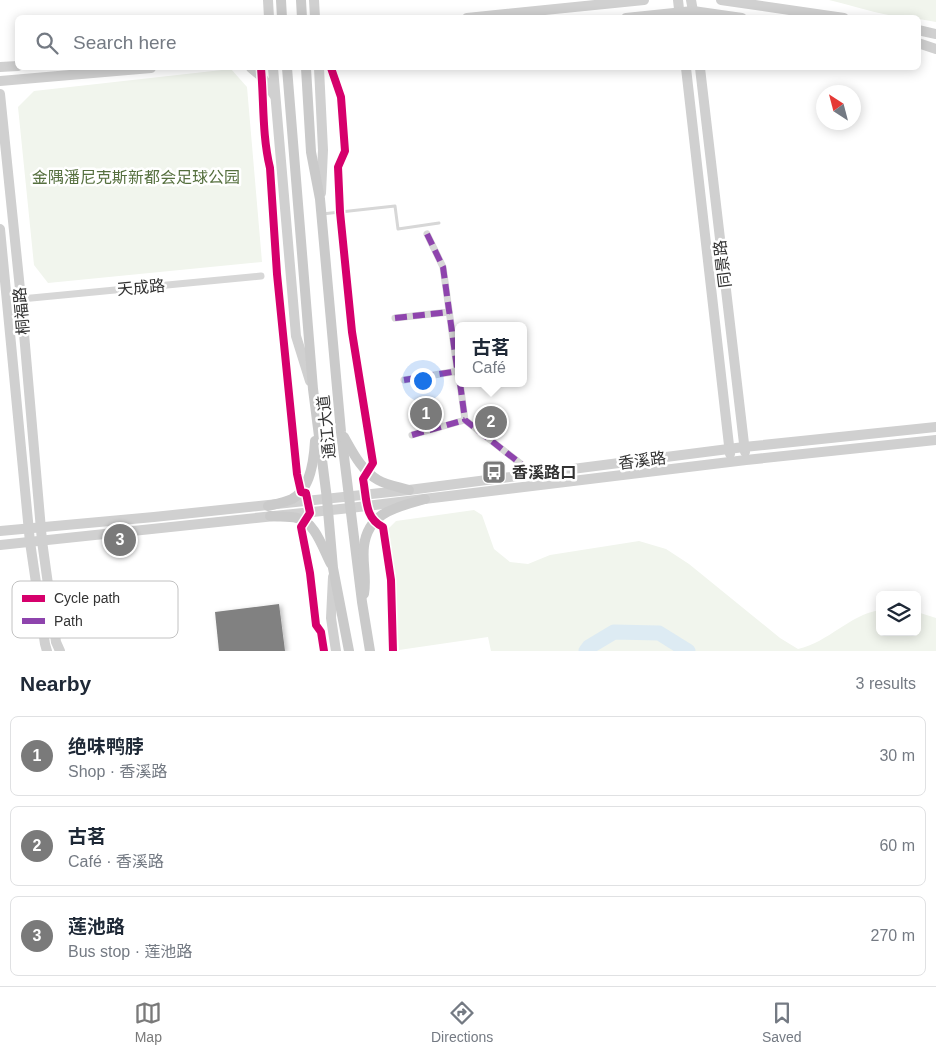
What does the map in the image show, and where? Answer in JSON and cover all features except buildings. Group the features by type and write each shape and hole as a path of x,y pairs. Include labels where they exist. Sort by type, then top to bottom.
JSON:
{"main road":[{"path":"281,0 282,15"},
{"path":"301,0 302,15"},
{"name":"通江大道","path":"286,70 313,389 327,499 333,568 350,651"},
{"name":"通江大道","path":"306,70 311,152 322,214 341,432 370,651"},
{"path":"269,511 301,492 311,468 317,420"},
{"path":"341,432 356,458 367,472 379,481 409,490"},
{"path":"362,602 366,581 364,547 374,523 390,509 425,499"},
{"path":"269,511 305,521 314,530 333,568"}],"street":[{"path":"314,0 317,15"},
{"path":"496,15 644,0"},
{"path":"678,0 680,15 693,14 691,0"},
{"path":"721,0 824,15"},
{"path":"264,15 268,1"},
{"path":"268,1 269,15"},
{"path":"921,31 936,34"},
{"path":"921,44 936,49"},
{"path":"0,67 15,66"},
{"path":"0,81 128,70"},
{"path":"253,70 262,77 275,97"},
{"name":"通江大道","path":"273,70 296,336 313,389"},
{"path":"686,70 731,462"},
{"name":"同景路","path":"700,70 746,460"},
{"name":"通江大道","path":"320,71 323,150 320,199"},
{"name":"桐福路","path":"0,94 21,299 40,528 48,581"},
{"name":"桐福路","path":"0,229 4,306 36,581"},
{"path":"427,234 443,267 455,353"},
{"name":"天成路","path":"4,306 21,299 261,276"},
{"name":"天成路","path":"3,295 21,299"},
{"path":"395,318 449,312"},
{"path":"404,380 455,373"},
{"path":"461,387 465,420 521,464"},
{"path":"412,435 465,420"},
{"name":"香溪路","path":"269,511 349,496 744,447 936,427"},
{"name":"香溪路","path":"269,511 328,511 746,460 936,440"},
{"path":"0,531 269,511"},
{"path":"0,545 269,511"},
{"name":"通江大道","path":"333,568 331,618 336,651"},
{"name":"桐福路","path":"44,638 47,651"},
{"name":"桐福路","path":"55,638 60,651"}],"lane":[{"path":"322,214 395,206 398,229 439,223"}],"green space":[{"path":"829,0 936,0 936,22 921,19 921,15 885,14"},
{"name":"金隅潘尼克斯新都会足球公园","path":"232,70 247,87 262,262 48,283 34,265 18,107 34,91"},
{"path":"474,510 482,515 494,549 510,562 528,564 550,555 639,541 666,549 689,564 780,638 798,649 820,641 858,617 876,611 876,636 921,636 921,613 936,618 936,651 491,651 488,637 399,650 396,581 386,531 396,521"}],"waterway":[{"path":"586,651 589,647 614,632 659,633 688,651"}],"marked path":[{"path":"427,234 443,267 455,353"},
{"path":"395,318 449,312"},
{"path":"404,380 455,372"},
{"path":"461,387 465,420 521,464"},
{"path":"412,435 465,420"}],"cycle path":[{"path":"261,70 264,131 270,168 277,274 297,474 301,492 306,493 310,513 301,527 310,573 316,625 321,632 324,651"},
{"path":"332,70 341,97 345,151 338,167 340,212 352,332 373,463 363,479 369,513 383,527 391,580 393,651"}],"place":[{"name":"绝味鸭脖","path":"426,414"},
{"name":"古茗","path":"491,422"},
{"name":"香溪路口","path":"494,472"},
{"name":"莲池路","path":"120,540"}]}
